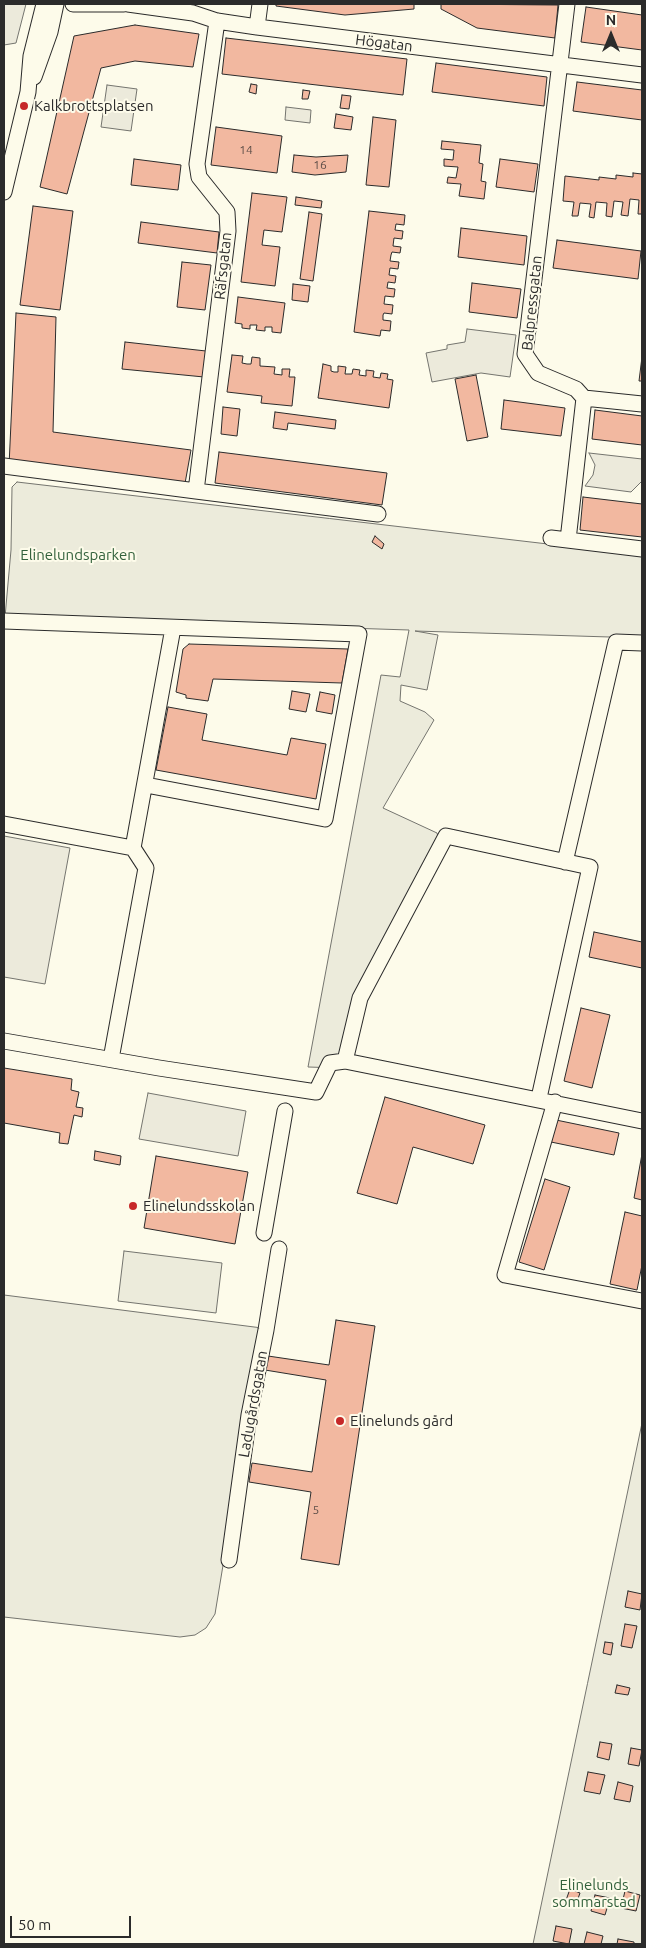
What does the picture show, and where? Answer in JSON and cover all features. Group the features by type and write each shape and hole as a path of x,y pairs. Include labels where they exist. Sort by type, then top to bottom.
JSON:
{"street":[{"path":"28,92 31,56 44,4"},
{"path":"4,186 28,92 43,55 56,4"},
{"path":"73,4 124,4"},
{"name":"Högatan","path":"128,4 193,13 217,21 257,27 642,74"},
{"path":"257,27 260,4"},
{"name":"Balpressgatan","path":"567,4 525,354 538,373 576,390 584,398"},
{"name":"Räfsgatan","path":"196,492 228,231 227,212 199,177 197,164 217,21"},
{"path":"568,540 584,398 642,404"},
{"path":"4,466 378,514"},
{"path":"551,538 642,550"},
{"path":"4,621 359,634 325,819 146,785"},
{"path":"111,1059 146,868 133,848 146,785 173,628"},
{"path":"565,862 616,642 642,643"},
{"path":"4,824 133,848"},
{"path":"345,1060 360,998 446,836 590,866 539,1098"},
{"path":"4,1041 316,1092 330,1064 345,1060 539,1098 642,1121"},
{"path":"554,1102 505,1276 642,1302"},
{"path":"264,1233 285,1111"},
{"name":"Ladugårdsgatan","path":"229,1560 249,1415 266,1330 279,1249"}],"green space":[{"name":"Elinelundsparken","path":"17,482 642,555 642,638 415,631 438,635 427,690 401,685 400,701 425,712 434,720 383,808 437,833 441,848 383,943 340,1068 308,1067 381,675 400,677 409,630 5,617 11,550 12,487"},
{"path":"124,1251 222,1263 216,1313 118,1301"},
{"path":"4,1295 262,1328 215,1614 206,1628 195,1635 180,1637 4,1617"},
{"name":"Elinelunds sommarstad","path":"642,1423 642,1944 533,1944"}],"shaded area":[{"path":"4,4 26,4 16,43 4,45"},
{"path":"107,85 137,89 131,131 101,127"},
{"path":"286,107 311,110 310,123 285,120"},
{"path":"467,329 516,335 510,377 481,373 432,382 426,353 447,349 447,345 465,342"},
{"path":"589,453 642,459 642,481 631,492 585,486 593,475 595,465"},
{"path":"4,836 70,848 45,984 4,977"},
{"path":"148,1093 246,1111 238,1156 139,1139"}],"building":[{"path":"276,4 414,4 414,9 345,15 276,6"},
{"path":"441,4 558,5 555,38 477,28 441,9"},
{"path":"586,7 642,15 642,50 581,42"},
{"path":"135,25 199,34 193,67 135,61 101,68 67,194 40,187 74,36"},
{"path":"226,38 407,59 403,95 222,74"},
{"path":"436,63 547,77 544,106 432,92"},
{"path":"577,82 642,90 642,120 573,111"},
{"path":"251,84 257,85 256,94 249,92"},
{"path":"303,90 310,91 308,99 302,99"},
{"path":"342,95 351,96 349,109 340,108"},
{"path":"336,114 353,117 351,130 334,128"},
{"path":"373,117 396,120 389,187 366,185"},
{"path":"216,127 282,136 277,173 211,165"},
{"path":"442,141 481,145 479,163 483,164 481,181 486,182 484,199 459,196 461,184 447,183 448,177 456,178 458,167 444,166 444,159 453,160 454,150 441,149"},
{"path":"294,155 316,157 348,155 346,172 315,175 292,172"},
{"path":"134,159 181,165 178,190 131,185"},
{"path":"500,159 538,164 534,192 496,187"},
{"path":"633,173 642,174 642,214 638,214 639,200 630,199 628,216 621,215 623,202 614,201 612,217 606,216 607,203 596,202 594,218 589,217 591,204 580,203 578,216 572,216 574,202 563,201 565,176 599,180 599,177 616,179 616,175 633,177"},
{"path":"252,193 287,197 282,232 264,230 262,245 280,247 275,286 241,282"},
{"path":"296,197 322,201 321,208 295,205"},
{"path":"33,206 73,211 60,310 20,305"},
{"path":"369,211 405,215 404,225 396,224 395,230 403,231 402,239 394,238 393,246 401,247 400,253 392,252 390,261 399,262 398,269 390,268 389,275 396,276 395,283 388,282 387,288 395,289 394,297 385,296 384,304 393,305 392,314 384,313 383,315 383,320 391,321 390,331 381,330 380,336 354,332"},
{"path":"309,212 322,214 313,281 300,279"},
{"path":"141,222 219,232 217,253 138,243"},
{"path":"461,228 527,236 524,265 458,257"},
{"path":"557,240 641,251 638,279 553,268"},
{"path":"182,262 211,265 205,310 177,307"},
{"path":"472,283 521,289 517,318 469,312"},
{"path":"293,284 310,286 308,302 292,300"},
{"path":"238,297 285,303 281,333 272,332 272,327 265,327 265,331 256,330 257,325 250,325 250,329 242,328 242,324 235,323"},
{"path":"16,313 56,317 53,432 191,450 184,489 9,466"},
{"path":"125,342 206,351 204,377 122,369"},
{"path":"232,355 243,356 242,363 247,364 251,364 252,357 260,358 260,366 275,367 274,374 282,375 282,369 290,369 289,377 295,377 292,406 261,403 262,396 227,392"},
{"path":"642,357 642,381 639,381"},
{"path":"323,364 331,366 331,371 334,372 338,372 338,366 346,367 345,374 352,374 353,369 360,370 359,375 366,376 366,370 374,371 373,377 380,378 381,373 388,374 387,379 393,380 389,408 318,398"},
{"path":"476,375 488,437 467,441 455,379"},
{"path":"504,400 565,408 561,436 501,429"},
{"path":"223,407 240,409 237,436 221,434"},
{"path":"595,410 642,416 642,445 592,439"},
{"path":"275,412 336,420 335,429 288,423 287,430 273,428"},
{"path":"219,452 387,473 382,505 215,483"},
{"path":"583,497 642,504 642,537 580,530"},
{"path":"375,536 384,544 382,549 372,542"},
{"path":"189,644 348,649 342,683 213,679 208,701 186,698 186,695 176,692 183,649"},
{"path":"292,691 310,694 306,712 289,709"},
{"path":"320,692 335,695 332,714 316,711"},
{"path":"168,707 207,714 202,740 287,755 291,738 326,744 316,799 156,770"},
{"path":"594,932 642,942 642,968 589,957"},
{"path":"581,1008 610,1015 592,1088 564,1081"},
{"path":"4,1068 72,1079 71,1090 79,1092 76,1107 83,1108 82,1117 74,1115 68,1144 59,1143 60,1133 4,1123"},
{"path":"385,1097 485,1125 473,1164 413,1147 397,1204 357,1193"},
{"path":"556,1120 619,1133 614,1155 551,1142"},
{"path":"95,1151 121,1156 120,1165 94,1160"},
{"path":"642,1154 642,1200 634,1198"},
{"path":"156,1156 248,1172 235,1244 144,1228"},
{"path":"545,1179 570,1187 544,1270 519,1262"},
{"path":"625,1212 642,1216 642,1265 637,1290 610,1284"},
{"name":"Elinelunds gård","path":"336,1320 375,1326 339,1565 301,1559 311,1492 249,1482 252,1463 312,1472 326,1380 265,1370 268,1356 329,1365"},
{"path":"628,1591 642,1594 640,1610 625,1607"},
{"path":"625,1624 637,1626 632,1648 621,1646"},
{"path":"605,1642 613,1643 611,1655 603,1653"},
{"path":"617,1685 630,1688 628,1695 615,1693"},
{"path":"600,1742 612,1744 609,1760 597,1757"},
{"path":"631,1748 642,1750 639,1766 628,1764"},
{"path":"588,1772 605,1775 600,1794 584,1791"},
{"path":"618,1782 633,1786 630,1802 614,1799"},
{"path":"570,1889 580,1893 575,1907 565,1903"},
{"path":"625,1891 640,1895 636,1911 621,1908"},
{"path":"595,1895 610,1898 605,1915 591,1911"},
{"path":"556,1926 572,1929 569,1944 553,1941"},
{"path":"587,1932 603,1936 601,1944 584,1944"},
{"path":"618,1939 634,1942 634,1944 617,1944"}],"place":[{"name":"Kalkbrottsplatsen","path":"24,106"},
{"name":"Elinelundsskolan","path":"133,1206"},
{"name":"Elinelunds gård","path":"340,1421"}]}
